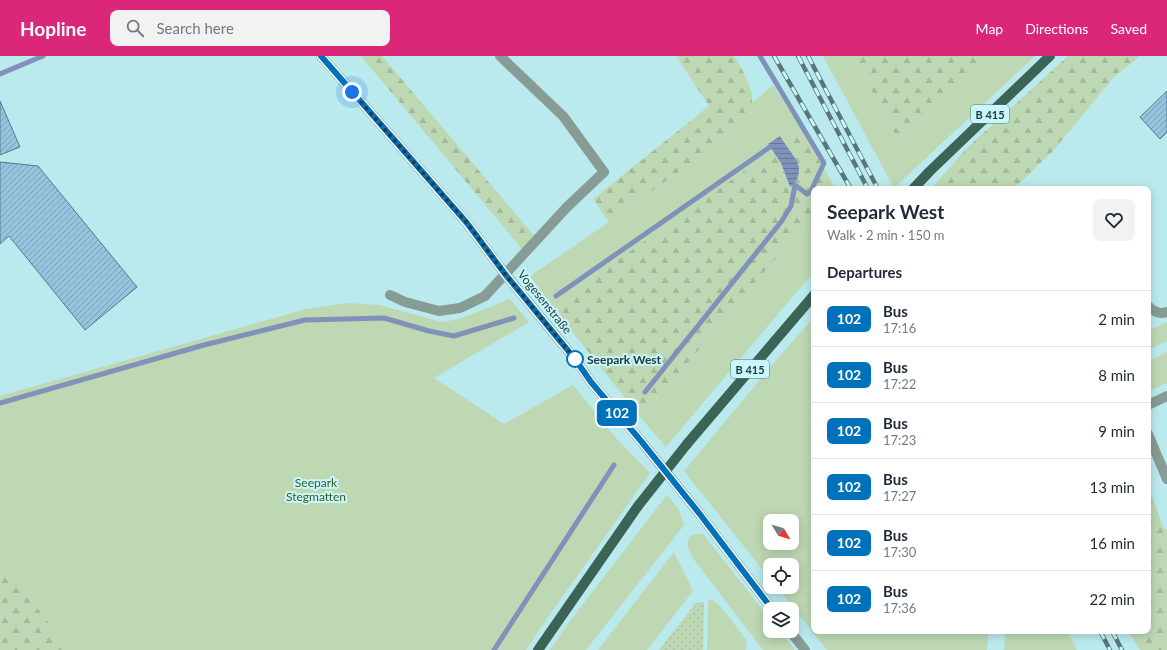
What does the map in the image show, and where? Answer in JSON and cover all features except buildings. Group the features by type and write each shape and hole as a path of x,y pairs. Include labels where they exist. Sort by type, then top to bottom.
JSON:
{"main road":[{"name":"B 415","path":"916,186 1050,56"},
{"name":"B 415","path":"538,650 638,506 687,444 811,299"}],"street":[{"name":"Vogesenstraße","path":"321,56 467,223 505,274 570,353 591,382 699,513 767,602"},
{"path":"390,295 405,302 439,311 460,308 485,296 567,207 604,172 563,116 500,56"},
{"path":"1151,309 1154,312 1163,314 1167,312"},
{"path":"1151,404 1167,396"},
{"path":"1151,441 1167,478"},
{"path":"796,638 805,650"}],"green space":[{"path":"361,56 382,56 536,238 522,249"},
{"path":"676,56 734,56 749,84 752,108 745,121 737,130 609,222 593,199 709,106"},
{"path":"823,56 854,56 898,141 992,56 1035,56 896,186 893,186"},
{"path":"854,56 992,56 898,141"},
{"path":"1068,56 1140,56 1114,77 1053,151 1016,186 934,186 966,149"},
{"path":"773,85 802,130 784,143 780,137 768,144 773,151 552,306 530,276 609,222 737,130 749,114 752,103"},
{"path":"802,130 834,186 811,186 811,217 641,418 552,306 773,151 781,163 790,187 799,165 784,143"},
{"path":"811,217 811,275 666,447 641,418"},
{"name":"Seepark Stegmatten","path":"510,299 529,322 434,378 504,424 573,385 616,438 650,473 526,650 0,650 0,396 306,309 347,303 380,305 442,322 459,319"},
{"path":"811,320 811,630 799,615 799,602 789,602 783,594 799,594 799,558 763,558 763,570 684,471"},
{"path":"1167,322 1167,341 1151,349 1151,330"},
{"path":"1167,352 1167,383 1151,390 1151,360"},
{"path":"1151,493 1163,527 1167,530 1167,650 1140,650 1130,634 1151,634"},
{"path":"667,495 679,510 684,525 586,650 550,650 570,621"},
{"path":"703,534 763,610 763,638 786,638 795,650 763,650 692,557 687,544 690,536"},
{"path":"674,552 693,591 647,650 598,650"},
{"path":"0,560 70,650 0,650"},
{"path":"710,599 724,611 747,641 746,650 707,650 708,603"},
{"path":"704,602 703,650 659,650 696,603"},
{"path":"814,634 989,634 987,650 827,650"},
{"path":"1006,634 1069,634 1077,650 1004,650"}],"water":[{"path":"780,136 795,158 799,167 799,174 790,187 781,163 768,144"}],"waterway":[{"path":"0,74 43,56"},
{"path":"760,56 824,163 813,186"},
{"path":"556,296 770,147"},
{"path":"645,392 781,222 791,206 795,185 807,194 811,191"},
{"path":"0,403 204,345 305,320 384,318 429,331 454,336 514,318"},
{"path":"494,650 614,465"}],"railway":[{"path":"774,56 849,186"},
{"path":"798,56 866,186"},
{"path":"808,56 876,186"},
{"path":"1102,634 1110,650"},
{"path":"1114,634 1122,650"}],"bus line":[{"name":"102","path":"321,56 467,223 505,274 575,359 591,382 699,513 767,602"}],"place":[{"name":"Seepark West","path":"575,359"}],"route":[{"path":"352,92 467,223 505,274 575,359"}]}
